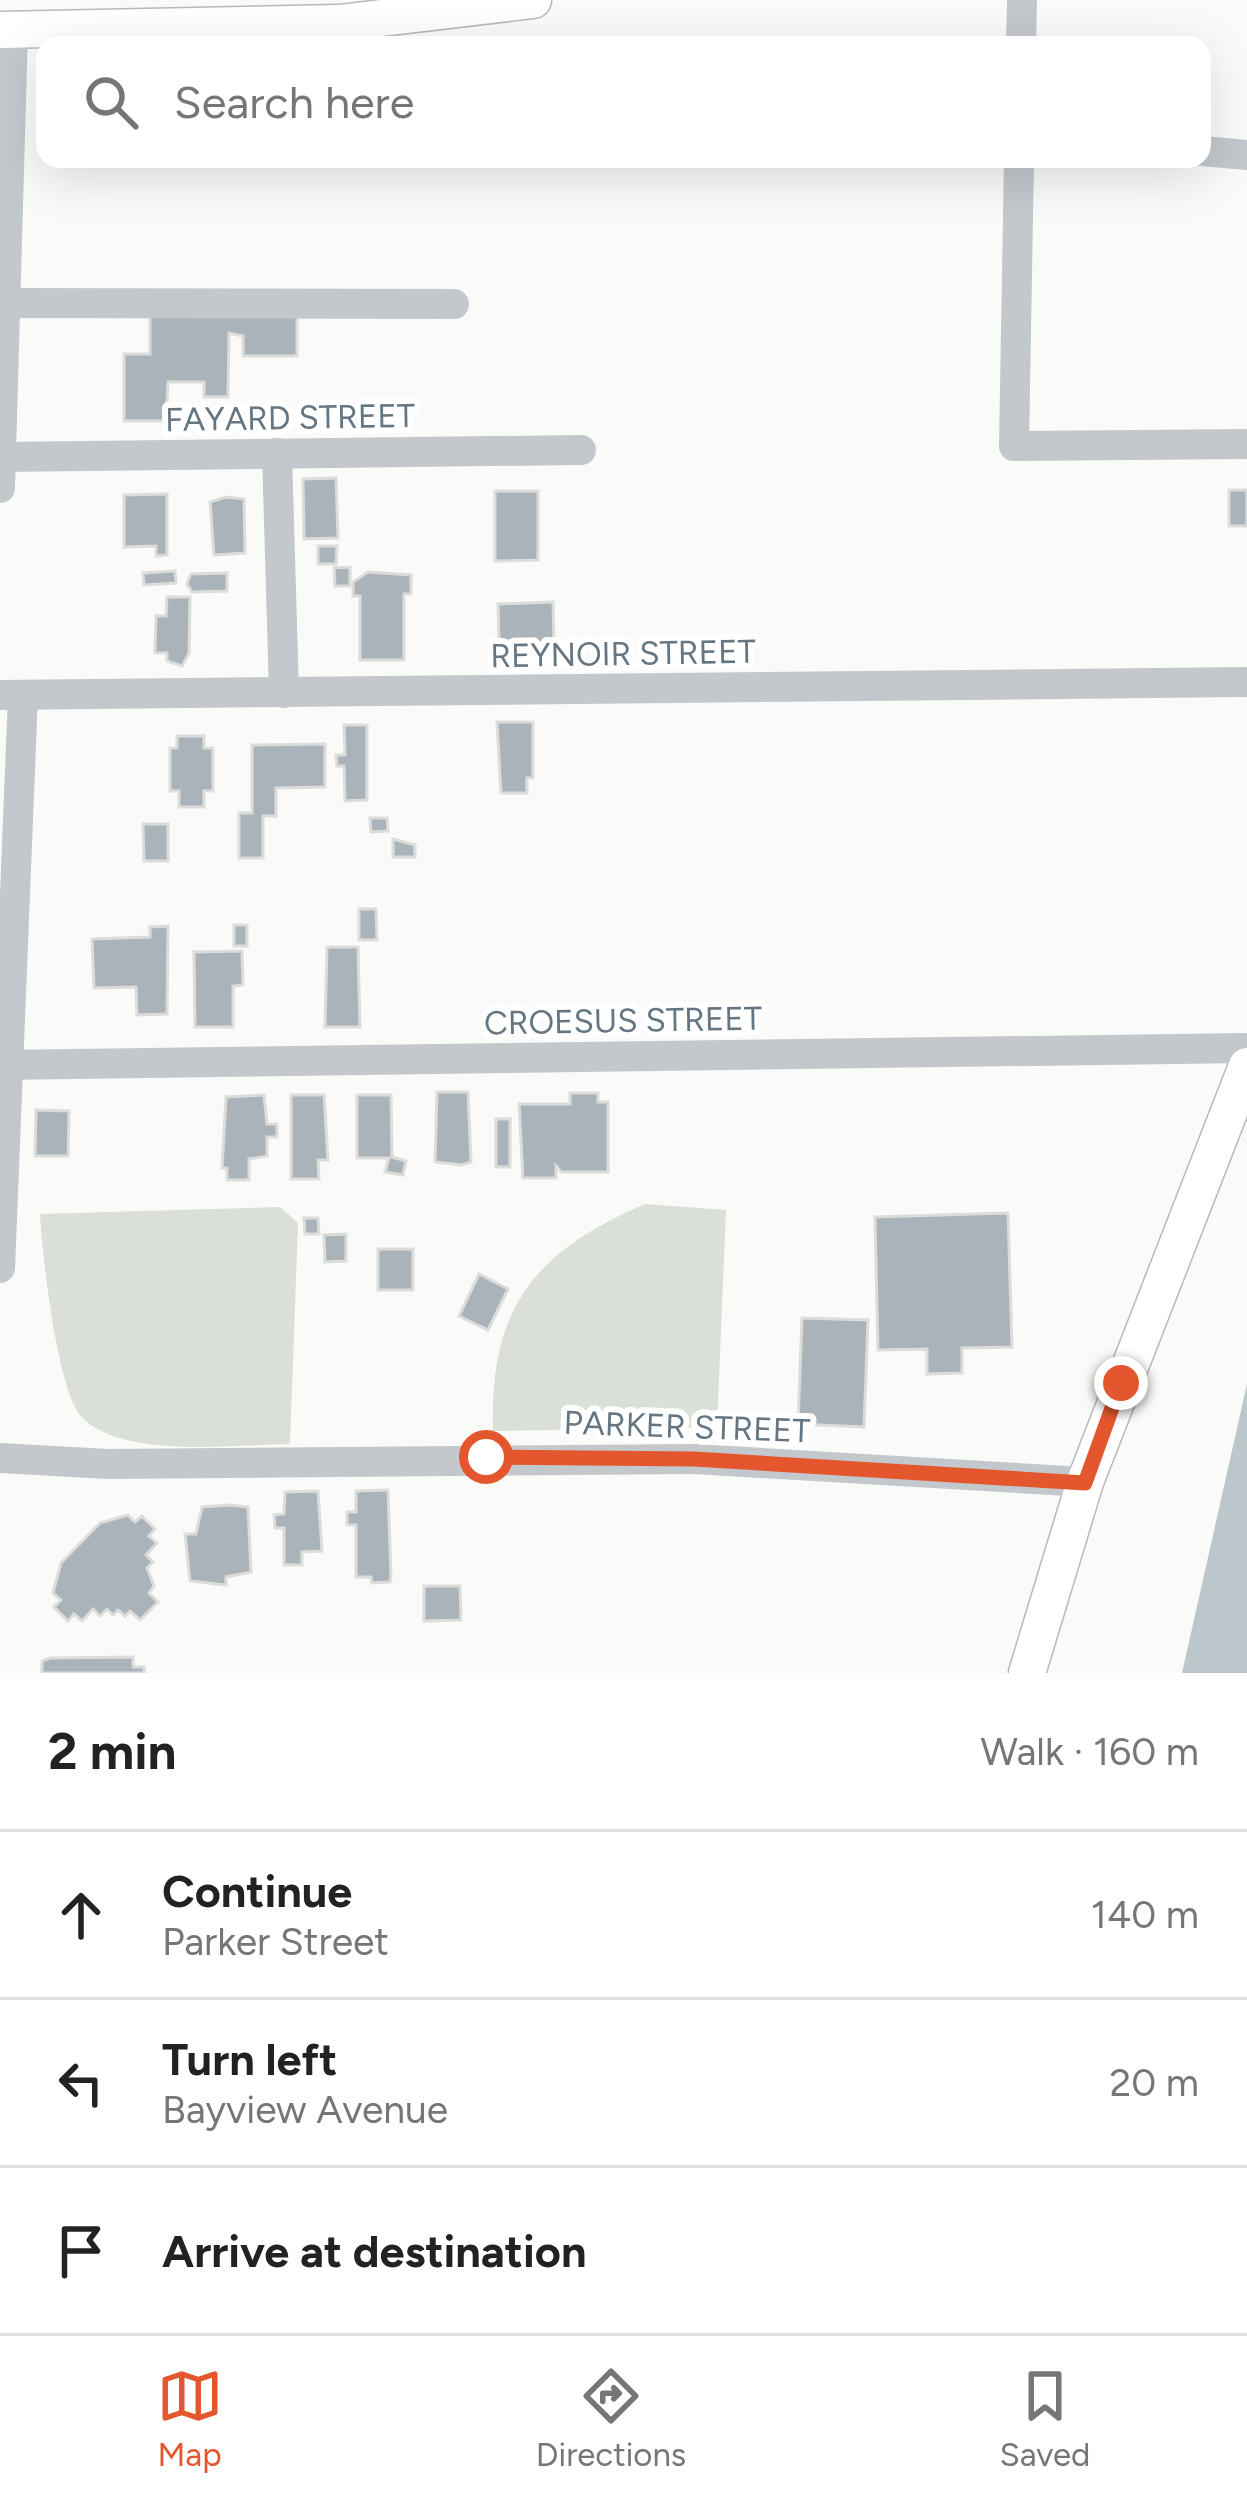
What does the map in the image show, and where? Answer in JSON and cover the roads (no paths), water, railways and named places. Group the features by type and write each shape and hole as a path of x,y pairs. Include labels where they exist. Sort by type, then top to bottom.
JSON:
{"main road":[{"path":"7,30 340,23 533,0"},
{"path":"1027,1673 1085,1483 1247,1066"}],"street":[{"path":"1022,0 1022,36"},
{"path":"1,468 7,30"},
{"path":"1211,153 1247,155"},
{"path":"1019,168 1014,446 1247,444"},
{"path":"5,303 454,304"},
{"name":"FAYARD STREET","path":"1,468 277,453 580,450"},
{"path":"277,453 284,693"},
{"name":"REYNOIR STREET","path":"12,695 1247,682"},
{"path":"0,1268 12,695"},
{"name":"CROESUS STREET","path":"4,1065 1247,1048"},
{"name":"PARKER STREET","path":"0,1458 108,1464 694,1459 1085,1483"}]}
